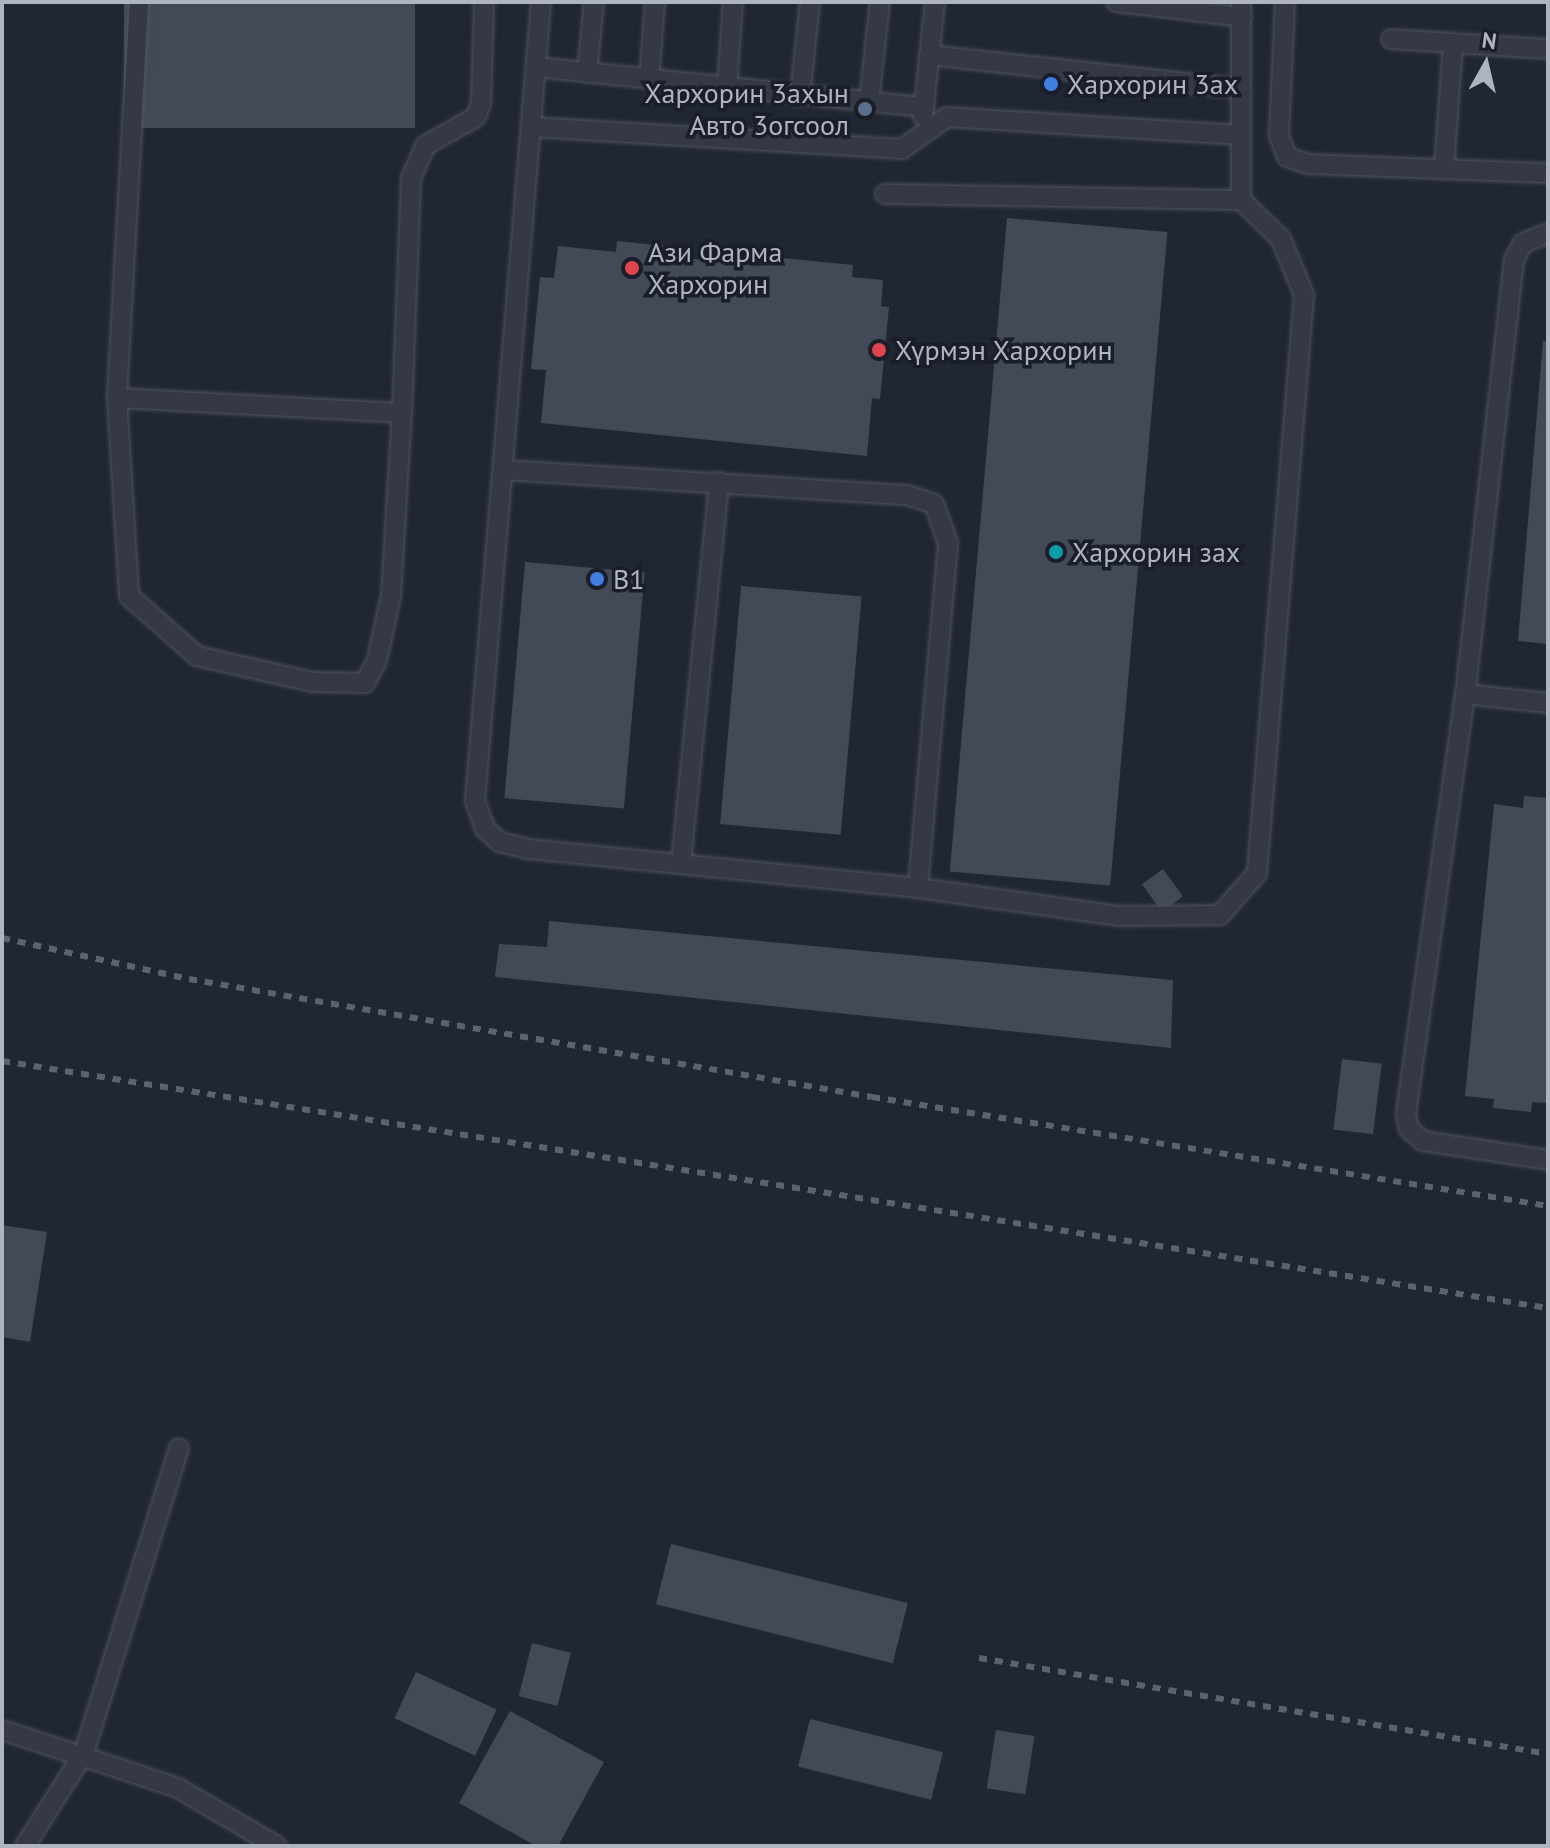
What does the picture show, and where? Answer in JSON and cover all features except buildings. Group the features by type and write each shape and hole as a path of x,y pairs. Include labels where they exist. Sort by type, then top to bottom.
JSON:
{"lane":[{"path":"139,2 117,398 129,596 197,656 312,682 365,683 377,660 391,596 411,178 426,145 476,117 481,103 484,2"},
{"path":"541,2 505,470 475,801 485,829 500,842 529,849 918,888 1119,916 1220,915 1257,873 1304,295 1281,239 1241,200 885,194"},
{"path":"587,73 594,2"},
{"path":"649,79 655,2"},
{"path":"727,87 733,2"},
{"path":"800,96 810,2"},
{"path":"869,101 880,2"},
{"path":"922,131 935,2"},
{"path":"1116,2 1241,9 1241,200"},
{"path":"1285,2 1279,136 1287,157 1309,164 1548,173"},
{"path":"1391,39 1545,49"},
{"path":"1444,169 1453,43"},
{"path":"929,55 1240,89"},
{"path":"536,67 924,107"},
{"path":"531,127 902,149 922,131 947,117 1239,135"},
{"path":"1548,233 1523,243 1514,260 1465,694 1406,1114 1409,1129 1423,1141 1548,1160"},
{"path":"117,398 402,413"},
{"path":"505,470 907,495 934,504 948,543 918,888"},
{"path":"681,863 719,482"},
{"path":"1465,694 1548,703"},
{"path":"25,1846 84,1753 179,1448"},
{"path":"2,1730 84,1753 178,1788 277,1846"}],"railway":[{"path":"2,938 189,979 872,1097 1548,1206"},
{"path":"2,1061 1548,1308"},
{"path":"979,1658 1548,1754"}],"place":[{"name":"Хархорин 3ах","path":"1051,84"},
{"name":"Хархорин 3ахын Авто 3огсоол","path":"865,109"},
{"name":"Ази Фарма Хархорин","path":"632,268"},
{"name":"Хүрмэн Хархорин","path":"879,350"},
{"name":"Хархорин зах","path":"1056,552"},
{"name":"B1","path":"597,579"}]}
